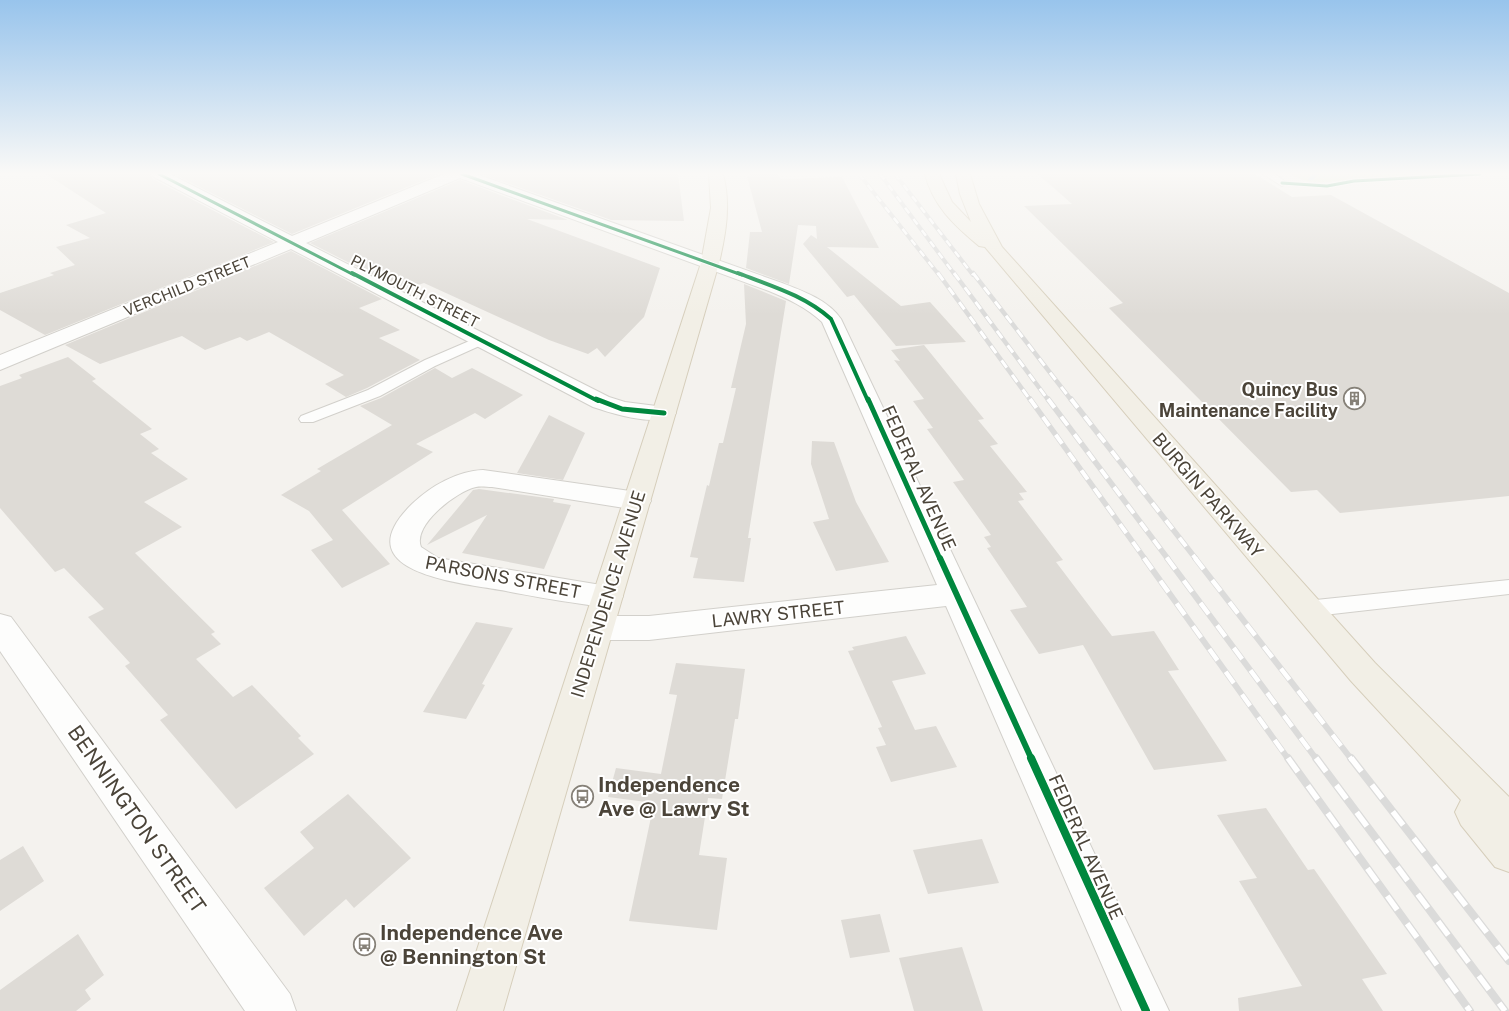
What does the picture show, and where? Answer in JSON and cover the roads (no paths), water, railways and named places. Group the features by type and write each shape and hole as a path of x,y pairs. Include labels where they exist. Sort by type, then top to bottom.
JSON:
{"main road":[{"name":"INDEPENDENCE AVENUE","path":"480,1011 710,263 717,221"},
{"name":"BURGIN PARKWAY","path":"959,221 995,250 1306,609 1363,672 1509,824"},
{"name":"BURGIN PARKWAY","path":"979,221 995,250"},
{"name":"BURGIN PARKWAY","path":"1363,672 1509,853"}],"street":[{"name":"PLYMOUTH STREET","path":"252,221 601,402 628,410 664,413"},
{"name":"VERCHILD STREET","path":"0,362 343,221"},
{"name":"FEDERAL AVENUE","path":"593,221 710,263 810,303 831,319 1146,1011"},
{"name":"PARSONS STREET","path":"608,596 553,589 431,567 414,559 408,553 404,538 406,531 414,516 429,504 458,484 476,478 637,501"},
{"name":"LAWRY STREET","path":"598,628 649,628 957,594"},
{"name":"BENNINGTON STREET","path":"0,626 273,1011"}],"lane":[{"path":"307,418 374,393 430,363 481,340"},
{"path":"1306,609 1509,587"}],"railway":[{"path":"896,221 939,275"},
{"path":"915,221 955,275"},
{"path":"931,221 973,275"},
{"path":"938,273 1031,401"},
{"path":"954,273 1049,401"},
{"path":"973,273 1072,401"},
{"path":"1030,399 1145,559"},
{"path":"1048,399 1168,559"},
{"path":"1071,399 1196,559"},
{"path":"1144,558 1289,760"},
{"path":"1167,558 1317,760"},
{"path":"1195,558 1352,760"},
{"path":"1288,758 1470,1011"},
{"path":"1316,758 1505,1011"},
{"path":"1351,758 1509,961"}],"place":[{"name":"Quincy Bus Maintenance Facility","path":"1354,399"},
{"name":"Independence Ave @ Lawry St","path":"582,796"},
{"name":"Independence Ave @ Bennington St","path":"364,944"}]}
